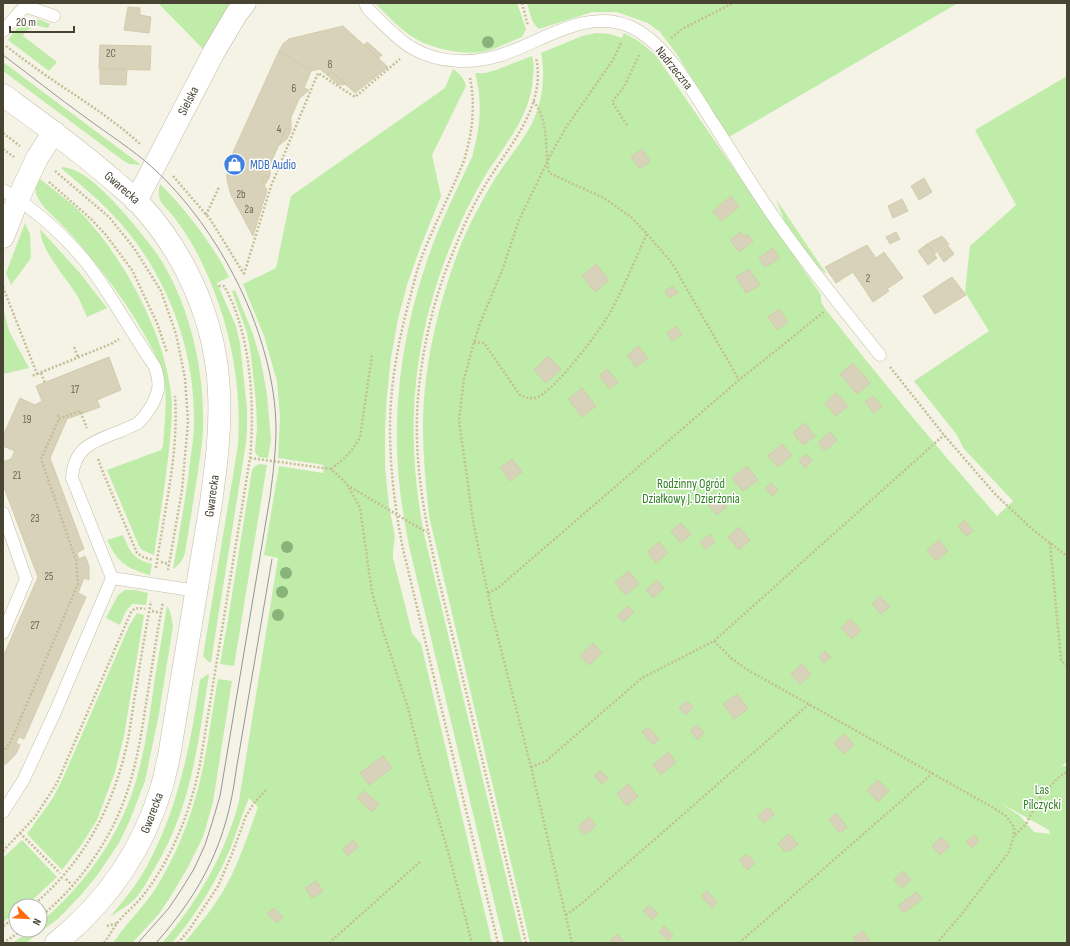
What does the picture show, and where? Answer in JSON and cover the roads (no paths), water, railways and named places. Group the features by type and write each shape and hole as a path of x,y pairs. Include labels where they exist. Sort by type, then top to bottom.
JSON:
{"street":[{"name":"Sielska","path":"136,201 215,50 237,13 245,3"},
{"name":"Gwarecka","path":"3,95 93,162 136,201 167,238 186,271 201,303 210,329 216,361 219,392 217,462 197,591 170,750 162,786 145,833 135,853 111,888 89,913 56,943"},
{"path":"3,237 10,195 54,132"}],"lane":[{"name":"Nadrzeczna","path":"365,3 368,9 402,41 413,48 444,60 457,62 501,55 569,27 602,21 616,22 633,28 655,44 693,91 780,227 880,355"},
{"path":"3,31 24,6 54,16"},
{"path":"3,812 24,779 112,578 72,478 72,468 78,454 88,445 138,423 148,412 157,394 159,380 155,367 94,273 63,237 42,218 10,195"},
{"path":"3,513 26,579 3,633"},
{"path":"112,578 197,591"}],"tram line":[{"path":"3,55 145,161 177,193 200,221 221,253 239,286 254,321 266,357 273,393 276,437 270,497 220,796 205,845 194,869 169,908 138,943"},
{"path":"156,943 173,923 200,884 219,842 226,820 232,796 272,559"}],"place":[{"name":"MDB Audio","path":"234,165"}],"park label":[{"name":"Rodzinny Ogród Działkowy J. Dzierżonia","path":"691,492"},
{"name":"Las Pilczycki","path":"1042,798"}]}
